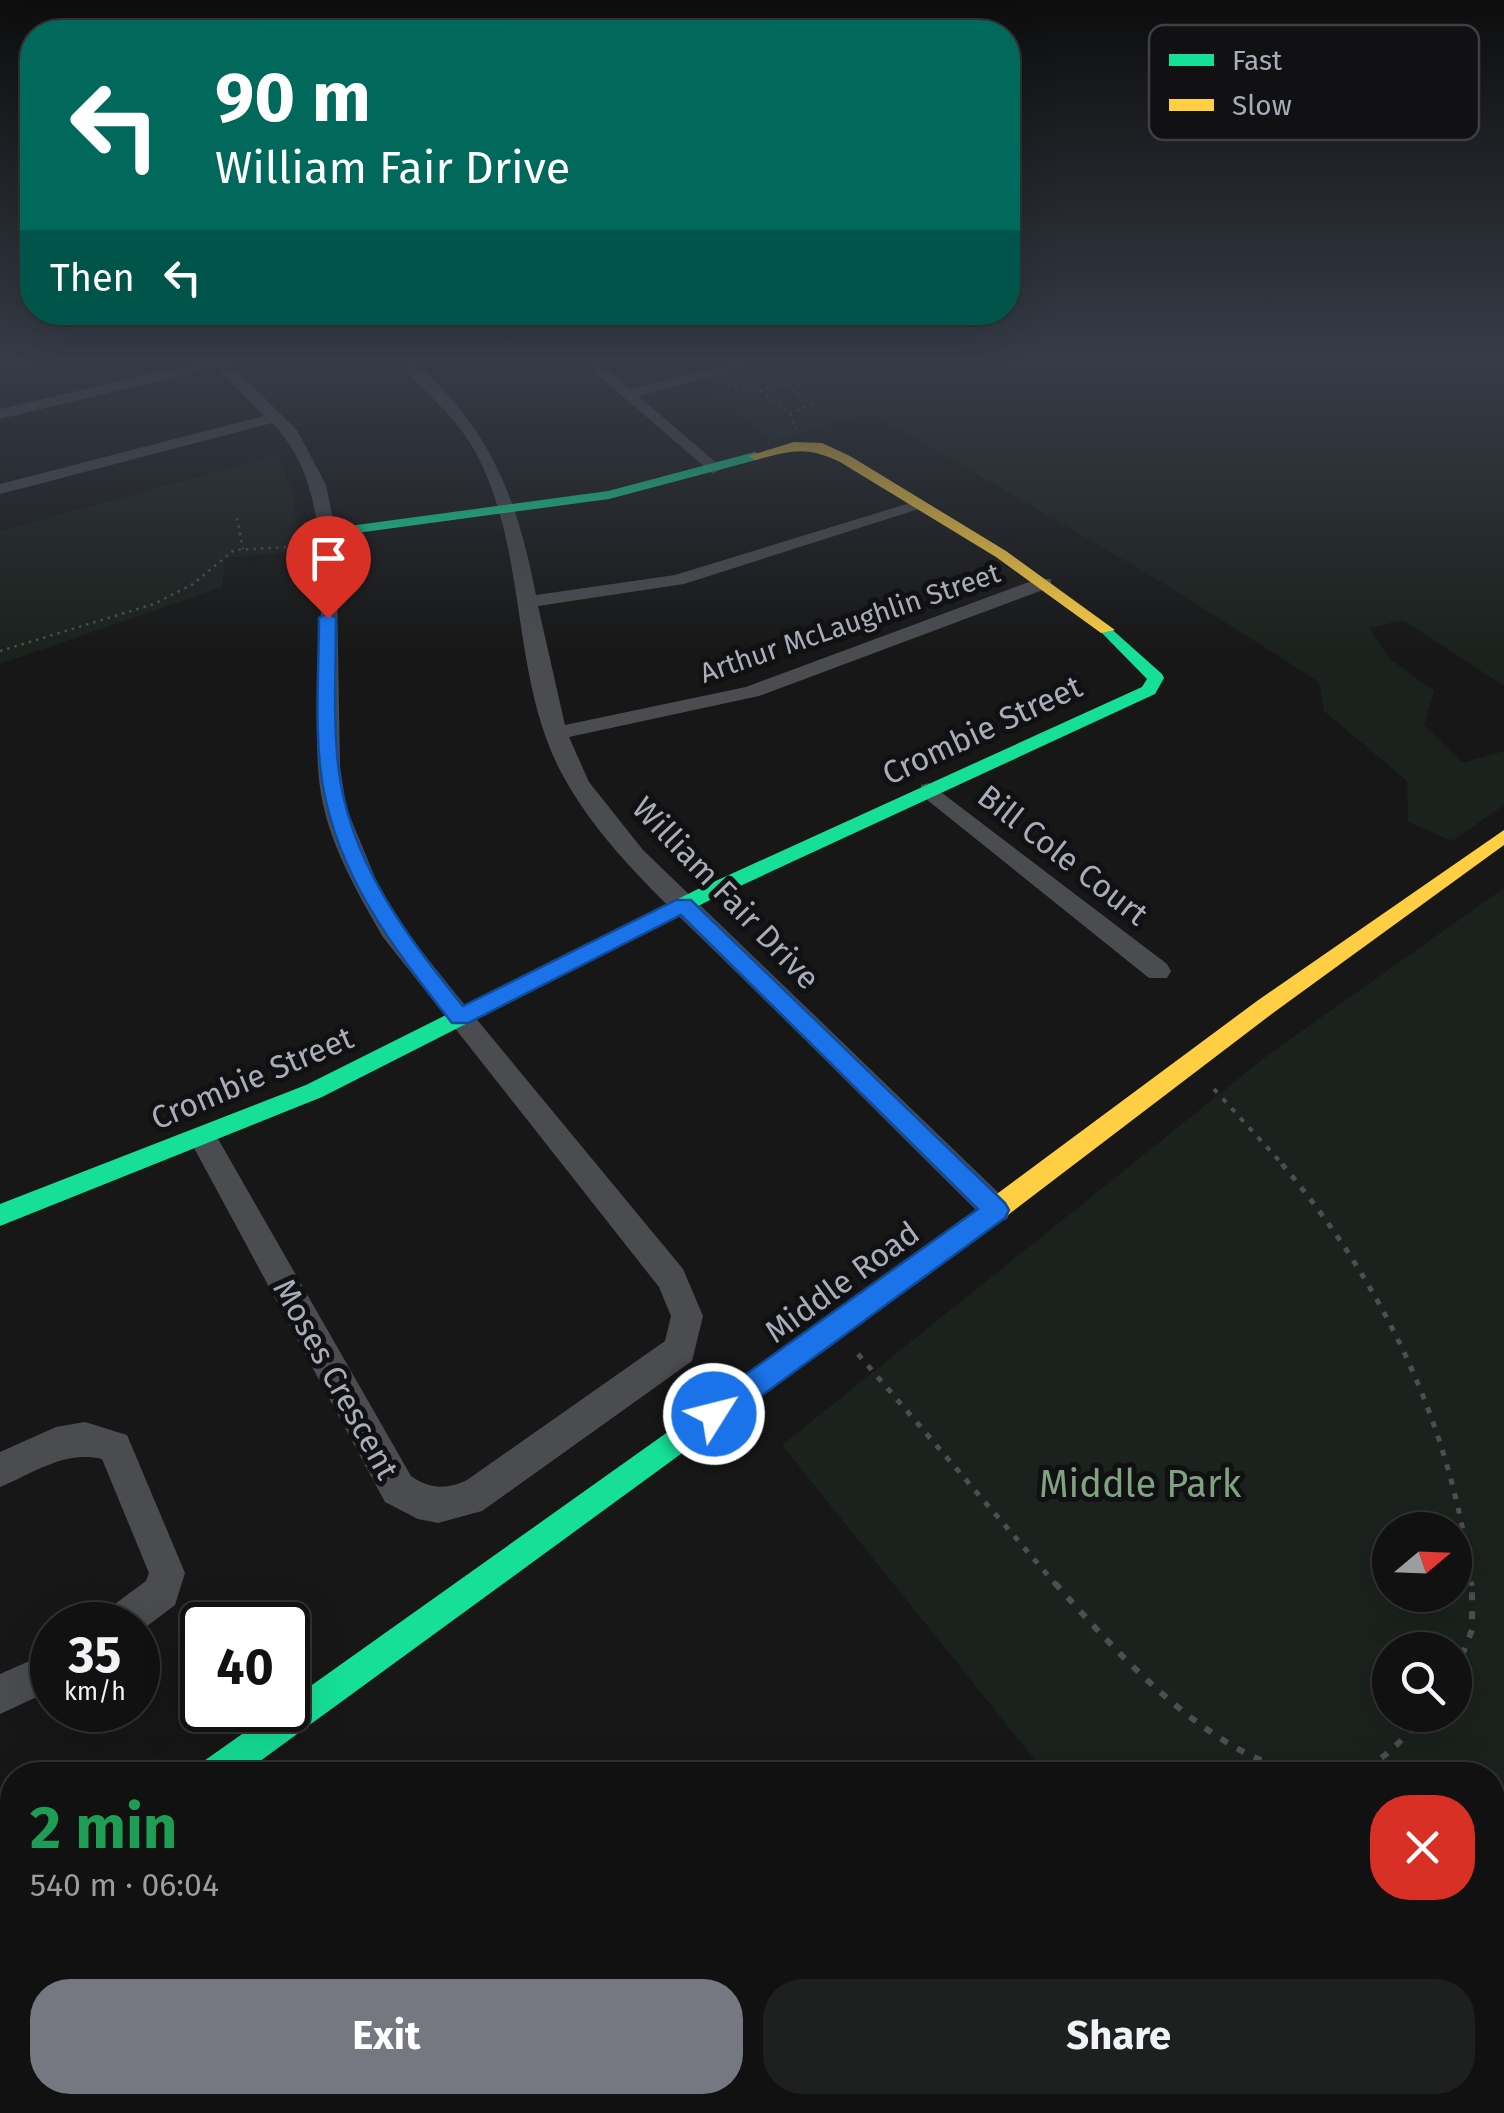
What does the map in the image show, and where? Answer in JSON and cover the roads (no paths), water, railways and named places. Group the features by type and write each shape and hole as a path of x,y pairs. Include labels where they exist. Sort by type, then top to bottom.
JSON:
{"street":[{"path":"0,489 129,456"},
{"name":"Moses Crescent","path":"203,1138 398,1489 430,1507 464,1502 680,1350 687,1316 672,1279 384,918 349,851 335,807 327,733 327,533 303,456"},
{"name":"William Fair Drive","path":"487,456 508,509 556,734 578,782 607,824 684,905 996,1210"},
{"path":"698,456 713,469"},
{"name":"Crombie Street","path":"327,533 609,495 760,456"},
{"name":"Crombie Street","path":"0,1215 314,1091 684,905 1154,684 1154,670 1147,662 1044,583 834,456"},
{"path":"527,602 677,580 920,506"},
{"name":"Arthur McLaughlin Street","path":"556,734 752,692 1044,583"},
{"name":"Bill Cole Court","path":"930,790 1158,971"},
{"name":"Middle Road","path":"231,1762 996,1210 1265,1007 1324,969 1504,836"},
{"path":"0,1470 69,1440 100,1439 114,1447 167,1574 162,1592 148,1602"},
{"path":"0,1694 30,1680"}],"park label":[{"name":"Middle Park","path":"1140,1484"}]}
